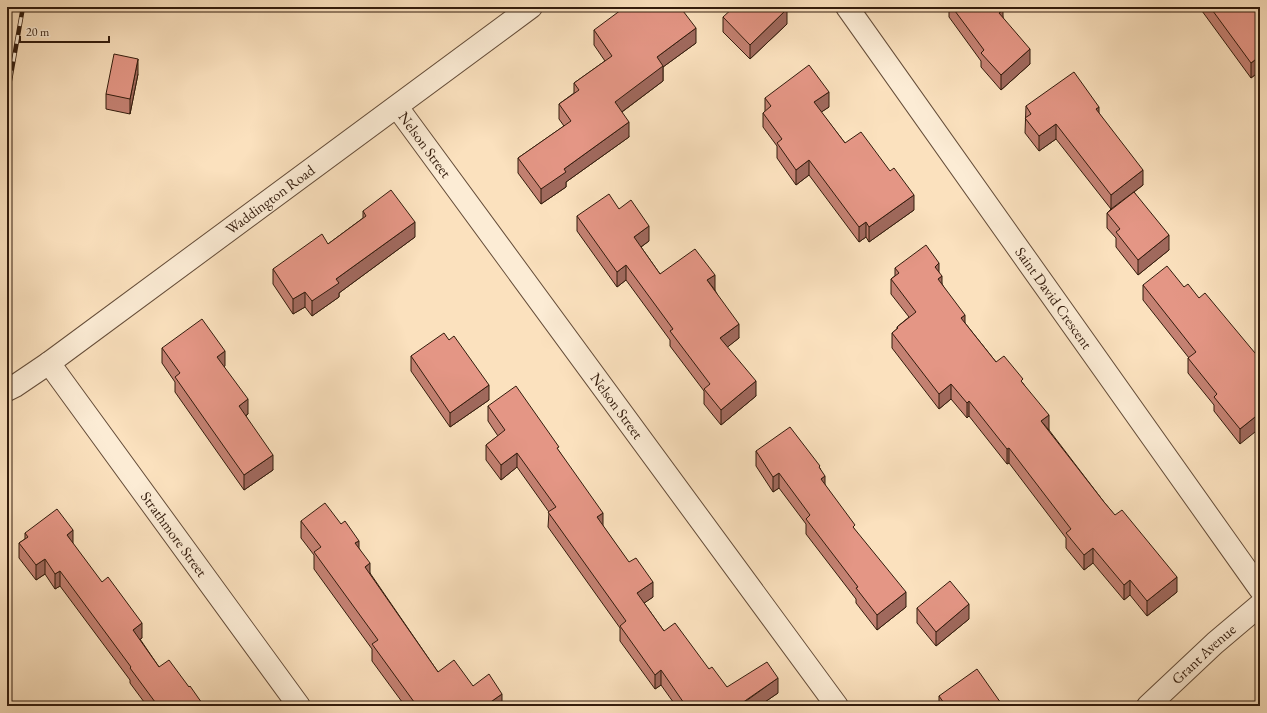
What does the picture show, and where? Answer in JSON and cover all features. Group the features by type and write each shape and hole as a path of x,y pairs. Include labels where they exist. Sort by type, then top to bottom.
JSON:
{"street":[{"name":"Waddington Road","path":"7,390 49,364 531,7"},
{"name":"Saint David Crescent","path":"847,7 1260,589"},
{"name":"Nelson Street","path":"397,107 837,706"},
{"name":"Strathmore Street","path":"49,364 299,706"},
{"name":"Grant Avenue","path":"1148,706 1260,604"}],"building":[{"path":"625,7 680,7 696,28 657,57 663,66 615,102 629,122 564,169 566,172 541,189 518,158 571,121 559,104 579,90 574,83 612,56 594,30"},
{"path":"734,7 785,7 787,9 750,45 723,17"},
{"path":"952,7 1001,7 1003,10 999,13 1030,49 1001,75 981,53 984,50"},
{"path":"1210,7 1260,7 1260,56 1251,63"},
{"path":"114,54 138,59 130,99 106,94"},
{"path":"809,65 829,92 814,102 845,143 861,132 890,171 894,168 914,195 869,227 866,222 859,227 809,160 796,170 777,143 782,139 763,113 771,106 765,98"},
{"path":"1074,72 1099,107 1096,109 1143,170 1111,195 1056,124 1039,136 1025,118 1031,114 1026,106"},
{"path":"391,190 415,222 336,279 339,283 312,301 305,292 293,299 273,269 322,234 328,244 366,216 363,211"},
{"path":"1134,192 1169,235 1138,260 1116,232 1120,229 1107,213"},
{"path":"609,194 619,209 631,200 649,226 634,237 660,274 695,249 715,275 707,280 739,324 720,338 756,381 721,410 704,389 710,384 670,331 673,329 626,265 617,272 577,216"},
{"path":"926,245 939,263 935,267 942,276 938,279 965,315 961,318 996,362 1004,356 1023,379 1021,381 1049,415 1041,421 1104,502 1115,515 1122,510 1177,577 1147,601 1130,580 1124,585 1093,548 1084,555 1066,533 1071,529 1009,448 1007,449 969,401 967,403 951,384 939,394 892,333 898,328 897,327 916,312 891,279 899,273 895,268"},
{"path":"1167,266 1184,287 1188,284 1199,298 1205,293 1260,359 1260,413 1240,429 1214,397 1217,394 1188,358 1196,352 1143,285"},
{"path":"202,319 225,351 217,357 248,399 239,406 273,455 244,475 175,377 180,373 162,348"},
{"path":"444,333 449,340 454,336 489,385 450,413 411,356"},
{"path":"516,386 559,447 557,448 603,513 597,517 629,562 636,558 653,582 637,593 664,631 675,623 709,669 712,667 727,687 767,662 778,678 739,706 686,706 661,670 655,675 620,626 626,621 548,512 556,507 517,453 501,465 486,445 505,430 488,406"},
{"path":"790,427 820,466 819,467 825,476 821,479 855,525 853,527 906,592 877,615 856,588 858,587 806,519 810,515 779,473 773,477 756,451"},
{"path":"325,503 341,524 345,521 359,541 355,543 370,563 365,567 438,672 454,660 473,686 489,674 502,694 485,706 417,706 372,644 378,640 314,552 321,547 301,521"},
{"path":"57,509 73,530 67,535 102,582 108,577 142,623 133,630 159,667 169,660 204,706 158,706 60,571 55,574 45,559 36,565 19,543 28,537 25,533"},
{"path":"950,581 969,604 936,632 917,608"},
{"path":"977,669 1003,706 946,706 939,696"}],"railway":[{"path":"7,97 23,7"}]}
